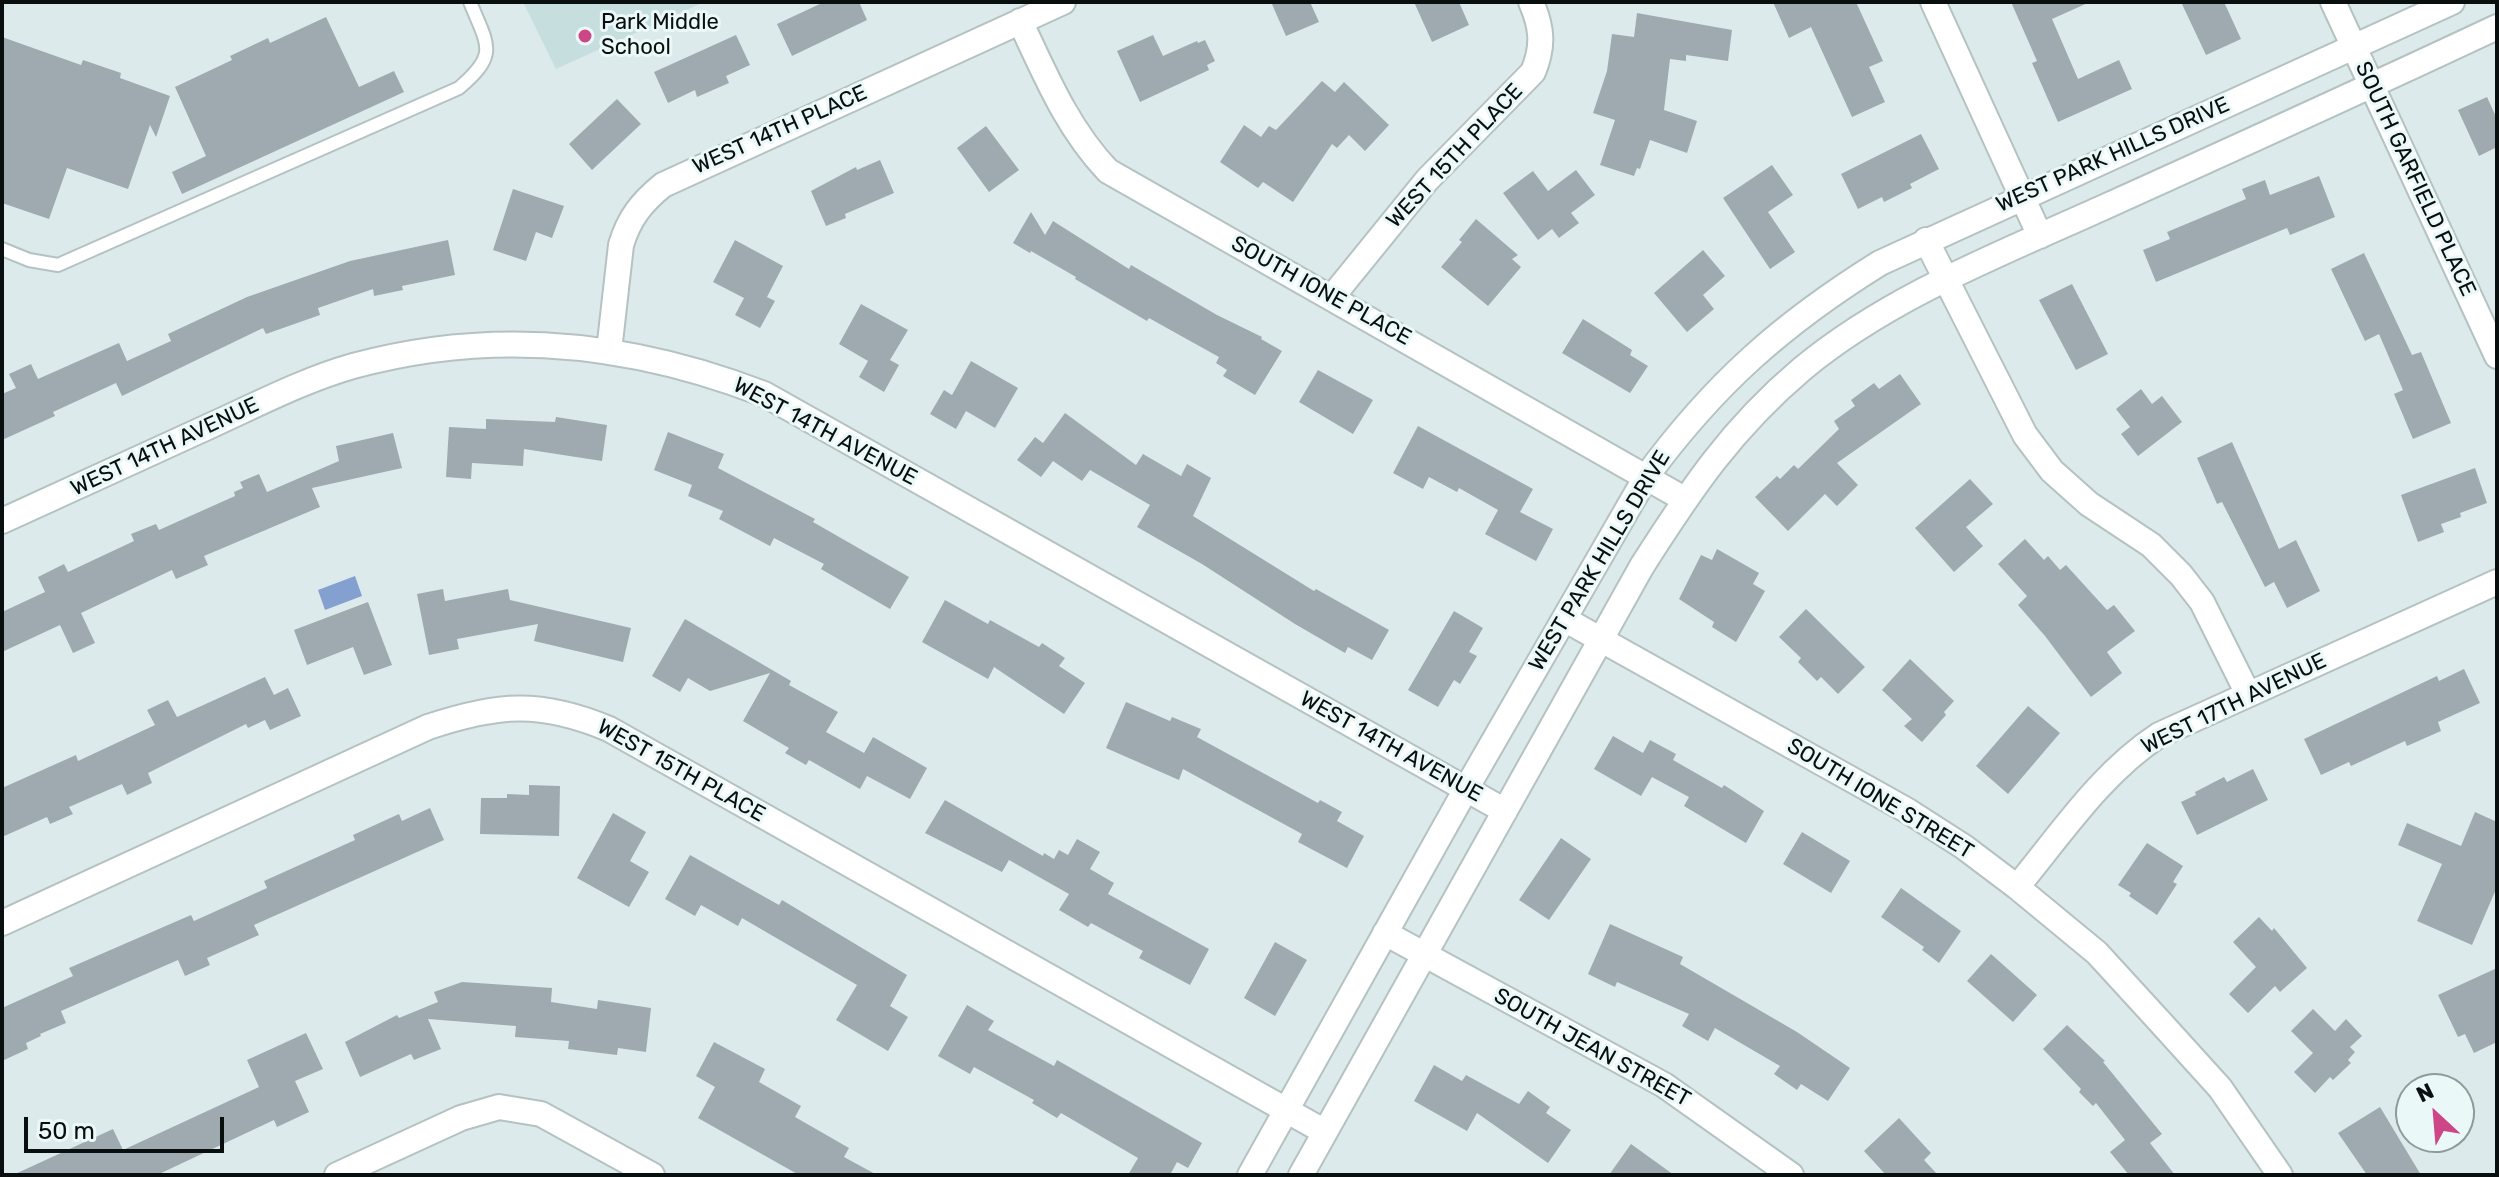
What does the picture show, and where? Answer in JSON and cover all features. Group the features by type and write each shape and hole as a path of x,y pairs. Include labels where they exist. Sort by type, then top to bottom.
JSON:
{"street":[{"name":"WEST 14TH PLACE","path":"609,351 625,230 640,206 663,185 1063,2"},
{"name":"WEST 15TH PLACE","path":"1332,297 1436,169 1533,72 1539,58 1542,35 1531,2"},
{"path":"1933,2 2040,236"},
{"name":"SOUTH GARFIELD PLACE","path":"2333,2 2497,356"},
{"name":"WEST PARK HILLS DRIVE","path":"1250,1175 1466,789 1646,477 1677,434 1712,395 1785,327 1880,263 2452,2"},
{"name":"SOUTH IONE PLACE","path":"1020,21 1074,130 1108,171 1684,499"},
{"name":"WEST PARK HILLS DRIVE","path":"1301,1175 1601,639 1684,499 1724,445 1767,400 1804,367 1893,306 2497,27"},
{"path":"1926,240 1944,281 2025,435 2052,471 2089,504 2151,545 2181,575 2202,602 2248,694"},
{"name":"WEST 14TH AVENUE","path":"2,521 297,387 352,367 470,345 544,344 609,351 674,363 764,394 1505,811"},
{"name":"WEST 17TH AVENUE","path":"2017,887 2111,774 2133,753 2159,735 2497,582"},
{"name":"SOUTH IONE STREET","path":"1564,619 1908,811 1964,847 2017,887 2097,953 2144,1003 2220,1088 2280,1175"},
{"name":"WEST 15TH PLACE","path":"2,923 428,727 494,709 528,708 559,712 609,729 1325,1132"},
{"name":"SOUTH JEAN STREET","path":"1385,933 1664,1085 1791,1175"},
{"path":"337,1175 461,1118 499,1107 541,1114 652,1175"}],"lane":[{"path":"2,249 29,260 58,265 459,88 481,69 487,47 470,2"}],"shaded area":[{"name":"Park Middle School","path":"523,2 704,2 556,69"}],"water":[{"path":"355,576 362,596 325,610 318,590"}],"building":[{"path":"824,2 859,2 867,20 792,56 777,24"},
{"path":"1271,2 1310,2 1319,22 1286,36"},
{"path":"1414,2 1459,2 1469,25 1432,42"},
{"path":"1773,2 1856,2 1883,61 1869,67 1885,102 1852,117 1811,27 1789,38"},
{"path":"2011,2 2090,2 2052,19 2078,79 2119,60 2132,89 2058,122 2032,63 2037,61"},
{"path":"2181,2 2224,2 2241,39 2206,55"},
{"path":"1637,13 1732,30 1728,61 1686,55 1686,61 1670,59 1664,110 1697,121 1687,153 1650,140 1640,169 1637,168 1634,176 1600,165 1615,120 1593,113 1607,71 1612,34 1634,37"},
{"path":"326,17 359,87 394,71 404,92 182,194 172,172 206,156 175,87 232,60 230,56 268,38 270,43"},
{"path":"736,35 750,65 726,76 729,83 697,97 695,90 668,103 654,72"},
{"path":"1153,35 1163,56 1205,40 1215,61 1207,65 1209,70 1140,102 1117,51"},
{"path":"2,37 81,65 83,60 121,73 120,78 170,96 156,137 150,125 128,189 67,168 49,219 2,203"},
{"path":"1322,81 1335,92 1344,82 1389,125 1365,151 1349,135 1337,148 1332,144 1293,202 1263,182 1258,188 1220,162 1244,125 1261,137 1269,126 1276,130"},
{"path":"2487,97 2497,119 2497,147 2479,156 2458,110"},
{"path":"617,99 641,124 592,170 569,144"},
{"path":"986,126 1019,170 989,192 957,148"},
{"path":"1921,134 1939,169 1910,184 1912,188 1884,202 1882,197 1858,209 1841,174"},
{"path":"880,160 894,193 845,214 846,218 826,226 811,191 856,167 857,170"},
{"path":"1772,165 1793,195 1768,212 1795,252 1770,269 1723,198"},
{"path":"1576,170 1595,195 1571,213 1579,223 1559,238 1552,229 1538,240 1503,193 1533,171 1548,191"},
{"path":"2319,176 2335,217 2290,235 2287,228 2156,282 2143,250 2170,239 2167,232 2246,199 2242,189 2265,180 2270,195"},
{"path":"513,189 564,206 552,238 536,232 526,261 493,250"},
{"path":"1031,212 1045,235 1053,221 1129,269 1131,265 1282,351 1255,395 1223,376 1227,370 1216,363 1219,357 1149,318 1147,321 1013,243"},
{"path":"1476,219 1518,255 1512,259 1521,267 1488,306 1441,267"},
{"path":"448,240 455,275 402,286 403,290 374,296 373,289 318,308 320,315 266,334 263,328 122,396 116,383 2,440 2,394 16,388 9,374 31,364 38,379 119,343 127,361 171,341 168,334 247,297 350,261"},
{"path":"735,240 783,266 767,297 775,301 760,328 735,315 744,298 713,282"},
{"path":"1703,250 1725,276 1703,295 1714,309 1687,332 1654,293"},
{"path":"2364,253 2412,355 2421,352 2451,423 2413,439 2394,394 2403,390 2379,334 2365,341 2331,269"},
{"path":"2072,284 2108,354 2076,370 2039,300"},
{"path":"861,304 908,330 890,360 899,365 884,392 859,377 868,361 839,344"},
{"path":"1583,319 1632,350 1630,355 1648,366 1630,393 1562,353"},
{"path":"971,361 1018,388 995,428 966,411 956,429 930,414 944,390 952,395"},
{"path":"1318,370 1373,400 1353,434 1299,402"},
{"path":"1900,374 1921,404 1837,463 1858,485 1837,506 1825,494 1788,531 1755,497 1777,476 1780,479 1794,465 1798,469 1839,429 1834,421 1855,406 1851,400 1874,383 1879,389"},
{"path":"2141,389 2152,404 2162,396 2182,422 2138,456 2121,434 2130,427 2116,409"},
{"path":"1065,413 1136,465 1143,454 1181,476 1187,464 1211,478 1193,516 1314,591 1316,589 1389,630 1372,660 1348,647 1345,653 1137,527 1150,505 1090,470 1082,481 1053,461 1041,477 1017,460 1035,437 1043,443"},
{"path":"556,417 607,425 602,461 524,449 523,466 472,463 471,479 446,477 449,427 486,429 486,419 555,422"},
{"path":"1418,426 1533,489 1520,512 1553,529 1536,561 1485,534 1498,510 1459,488 1457,492 1429,477 1423,489 1393,473"},
{"path":"668,432 724,454 718,468 815,519 813,522 909,577 890,609 821,569 824,564 774,538 770,546 719,519 723,511 688,496 692,485 654,470"},
{"path":"393,433 402,468 312,488 320,507 204,556 208,565 176,579 172,570 81,613 95,643 73,653 60,625 2,652 2,612 45,592 38,577 64,564 68,572 134,541 131,534 156,524 159,530 235,496 234,492 243,488 240,482 259,474 267,492 339,461 336,446"},
{"path":"2232,442 2279,549 2296,540 2320,591 2287,608 2274,582 2265,587 2222,502 2217,504 2197,458"},
{"path":"2475,468 2487,503 2460,513 2461,517 2441,524 2444,532 2418,542 2401,495"},
{"path":"1970,479 1993,504 1966,527 1983,546 1954,572 1915,528"},
{"path":"2025,539 2044,560 2048,556 2060,570 2066,565 2107,610 2114,605 2135,631 2107,652 2122,673 2091,697 2018,605 2027,596 1998,564"},
{"path":"1717,549 1759,573 1753,584 1765,591 1736,642 1712,627 1714,622 1679,599 1701,555 1712,560"},
{"path":"443,589 445,601 508,589 510,600 631,628 623,662 534,641 538,624 457,639 459,649 429,655 417,594"},
{"path":"945,600 1039,647 1042,643 1065,658 1059,666 1085,683 1064,714 994,667 988,679 922,642"},
{"path":"368,602 392,665 364,675 353,647 307,665 294,630"},
{"path":"1806,609 1865,667 1838,694 1821,677 1817,681 1798,662 1801,658 1779,637"},
{"path":"1454,611 1483,628 1469,652 1477,656 1460,684 1454,680 1438,707 1408,690"},
{"path":"685,619 838,712 826,732 864,753 873,737 927,768 910,799 867,776 860,789 809,760 806,765 785,753 789,748 743,721 770,673 710,691 688,678 680,692 652,676"},
{"path":"1910,659 1954,701 1922,742 1904,726 1912,719 1882,690"},
{"path":"2464,669 2480,703 2438,722 2441,731 2407,746 2405,741 2351,766 2349,762 2321,775 2304,739 2437,676 2439,681"},
{"path":"265,677 274,695 288,688 301,716 270,730 265,720 248,728 246,724 148,773 152,783 127,795 122,784 69,807 73,814 50,824 47,817 2,837 2,788 76,755 78,761 155,725 147,710 168,700 177,717"},
{"path":"1126,702 1170,721 1172,717 1201,729 1197,737 1318,803 1320,800 1342,812 1337,821 1364,836 1347,868 1298,842 1302,834 1183,769 1179,780 1106,748"},
{"path":"2028,706 2060,733 2008,794 1976,766"},
{"path":"1613,736 1643,753 1650,740 1676,754 1673,760 1722,788 1724,785 1764,811 1746,843 1684,806 1689,797 1652,777 1641,796 1594,769"},
{"path":"2253,769 2268,800 2197,835 2181,802 2224,777 2227,782"},
{"path":"529,785 560,786 559,836 480,834 481,798 529,795"},
{"path":"945,800 1043,856 1044,853 1054,859 1059,850 1068,855 1077,839 1100,852 1090,869 1114,883 1108,894 1209,949 1190,985 1139,958 1143,951 1091,923 1088,927 1059,910 1069,894 1009,860 1002,872 925,833"},
{"path":"430,808 444,840 254,925 259,935 207,958 210,965 185,976 178,960 61,1011 66,1023 40,1034 26,1043 28,1049 2,1061 2,1008 73,976 69,968 191,915 194,921 267,888 264,881 355,840 353,835 399,814 402,821"},
{"path":"2475,812 2497,822 2497,887 2472,945 2417,921 2442,864 2398,845 2407,823 2461,846"},
{"path":"613,813 646,832 630,861 649,872 629,907 577,878"},
{"path":"1802,832 1850,861 1831,893 1783,864"},
{"path":"1561,838 1591,859 1549,920 1519,900"},
{"path":"2147,843 2183,866 2173,882 2177,884 2157,915 2118,885"},
{"path":"690,855 779,905 782,900 907,975 890,1006 908,1017 888,1051 836,1020 857,985 742,918 738,926 701,905 695,916 665,899"},
{"path":"1901,888 1961,931 1939,963 1922,950 1924,947 1881,917"},
{"path":"2259,917 2272,931 2274,928 2307,968 2280,992 2275,986 2248,1013 2229,994 2256,967 2233,942"},
{"path":"1610,924 1683,957 1680,964 1797,1032 1850,1068 1828,1101 1801,1084 1797,1090 1774,1074 1780,1066 1715,1028 1708,1041 1682,1026 1689,1014 1617,982 1615,987 1588,974"},
{"path":"1275,942 1307,960 1275,1016 1244,998"},
{"path":"1991,954 2037,995 2013,1022 1967,981"},
{"path":"2497,968 2497,1042 2474,1053 2465,1034 2458,1037 2438,995"},
{"path":"462,982 552,988 551,1002 597,1009 598,1000 651,1008 646,1052 618,1048 617,1055 568,1049 569,1041 515,1037 516,1026 428,1019 441,1049 414,1060 411,1054 360,1077 345,1042 397,1015 399,1018 438,1002 434,992"},
{"path":"967,1005 994,1021 988,1030 1054,1066 1057,1060 1202,1143 1188,1168 1177,1162 1170,1175 1128,1175 1138,1158 1061,1113 1057,1118 1032,1103 1034,1100 974,1067 970,1074 938,1056"},
{"path":"2313,1009 2335,1031 2346,1019 2362,1036 2350,1047 2355,1052 2348,1060 2351,1063 2333,1080 2330,1077 2315,1093 2294,1072 2313,1053 2291,1031"},
{"path":"2067,1025 2105,1061 2162,1134 2150,1143 2175,1175 2129,1175 2110,1152 2125,1140 2096,1103 2093,1106 2079,1092 2081,1089 2043,1049"},
{"path":"306,1033 323,1069 295,1081 309,1112 277,1127 274,1120 157,1175 13,1175 113,1129 123,1150 259,1087 247,1060"},
{"path":"714,1042 765,1069 759,1082 801,1106 795,1117 849,1148 844,1157 877,1175 799,1175 698,1118 715,1087 696,1076"},
{"path":"1434,1065 1462,1081 1466,1075 1519,1104 1528,1091 1550,1107 1546,1113 1571,1130 1548,1163 1477,1113 1467,1131 1414,1101"},
{"path":"2380,1107 2395,1132 2395,1153 2408,1153 2421,1175 2367,1175 2338,1133"},
{"path":"1899,1118 1931,1153 1924,1160 1938,1175 1886,1175 1864,1151"},
{"path":"1631,1144 1674,1175 1609,1175"}],"place":[{"name":"Park Middle School","path":"585,36"}]}
